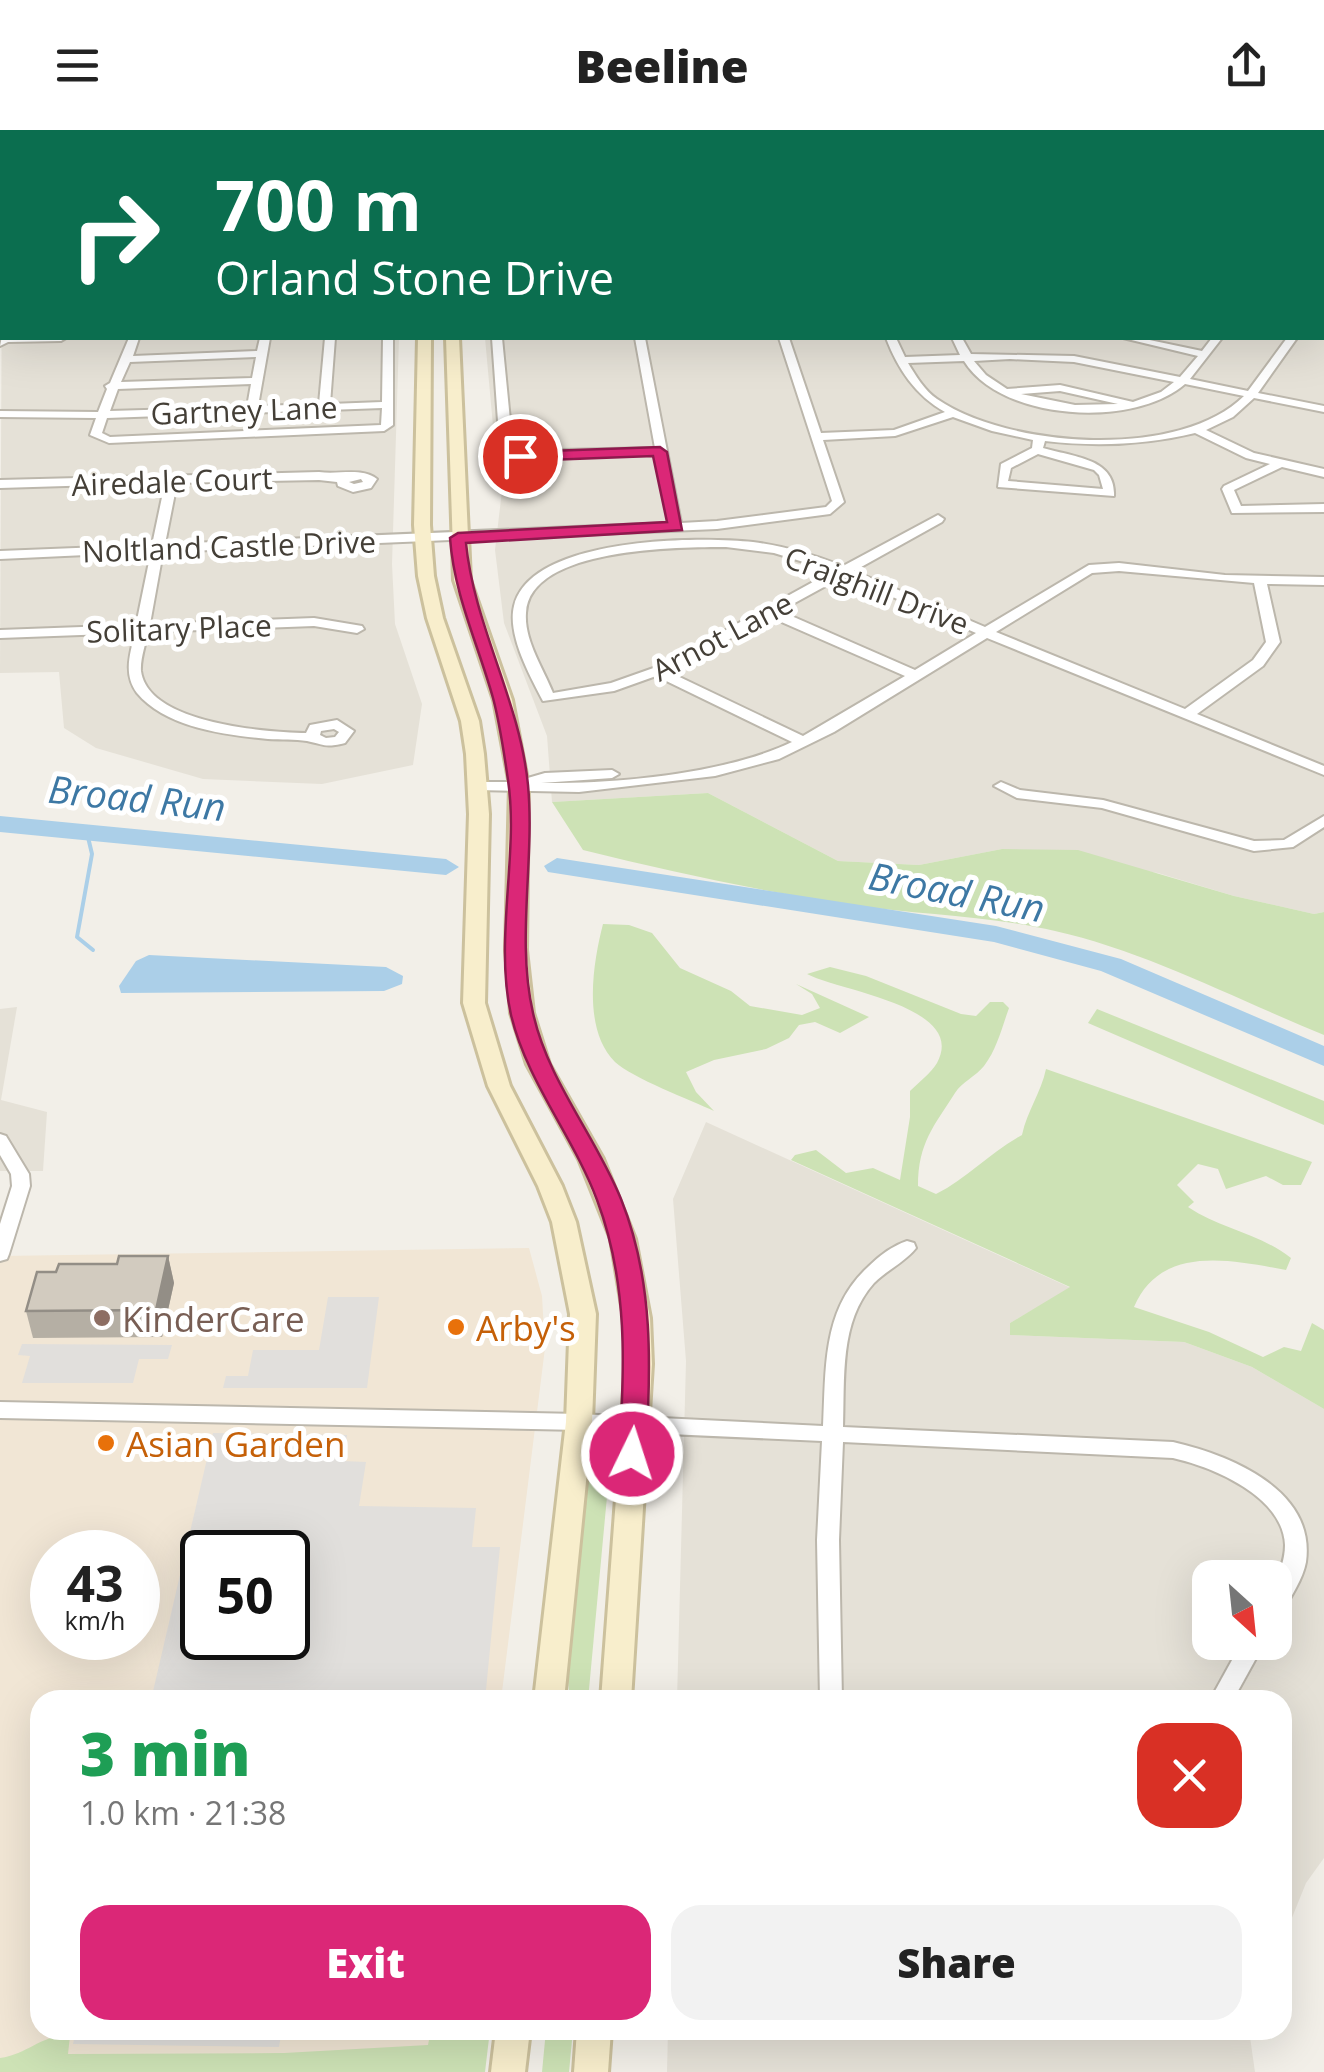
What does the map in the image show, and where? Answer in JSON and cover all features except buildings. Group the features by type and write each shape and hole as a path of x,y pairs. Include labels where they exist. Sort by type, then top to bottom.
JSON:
{"main road":[{"path":"424,340 423,540 435,618 470,721 477,786 472,992 487,1059 550,1186 576,1267 584,1356 549,1690"},
{"path":"452,340 462,580 503,700 519,785 516,950 522,1013 538,1064 591,1160 623,1239 637,1318 635,1425 617,1690"},
{"path":"508,2072 511,2040"},
{"path":"592,2072 594,2040"}],"street":[{"path":"133,340 128,359 110,386 96,436 109,440 370,432 387,425 388,340"},
{"path":"252,410 265,340"},
{"path":"324,407 330,340"},
{"path":"497,340 506,449 510,455 660,452"},
{"path":"640,340 676,527"},
{"path":"785,340 816,436 895,432 953,413"},
{"path":"892,340 917,387 953,413 1040,436 1104,441 1151,438 1196,429 1232,413 1290,340"},
{"path":"958,340 984,380 1006,392 1031,387 1073,389 1133,405 1167,394 1215,340"},
{"path":"1137,340 1203,354"},
{"path":"128,359 262,354"},
{"path":"902,360 967,356 1074,359 1324,409"},
{"path":"110,386 257,381"},
{"name":"Gartney Lane","path":"0,414 103,415 386,405"},
{"path":"1196,429 1277,465 1324,473"},
{"name":"Noltland Castle Drive","path":"0,555 423,540 759,521 834,508 838,502 816,436"},
{"path":"1037,450 1040,436"},
{"path":"1037,450 1098,468 1105,474 1110,492 1002,484 1004,466 1037,450"},
{"path":"1277,465 1228,490 1236,510 1324,508"},
{"name":"Airedale Court","path":"0,481 319,476 343,479"},
{"path":"170,481 135,680 154,704 200,722 312,737"},
{"name":"Arnot Lane","path":"548,698 614,687 658,672 938,518"},
{"name":"Craighill Drive","path":"548,698 522,626 520,609 533,584 570,562 623,550 727,544 789,552 1324,771"},
{"path":"556,789 608,786 734,768 804,742 1089,569 1119,568 1260,582 1324,581"},
{"path":"1186,714 1258,663 1273,642 1260,582"},
{"path":"770,612 914,675"},
{"name":"Solitary Place","path":"0,634 314,622 357,629"},
{"path":"658,672 804,742"},
{"path":"519,785 560,776 665,777"},
{"path":"477,786 519,785 587,792 608,786"},
{"path":"1000,786 1017,794 1103,804 1254,846 1288,844 1324,820"},
{"path":"0,1254 21,1186 1,1140"},
{"path":"831,1690 828,1540 837,1342 849,1301 874,1271 907,1248"},
{"path":"0,1410 579,1422 1174,1450 1210,1458 1252,1482 1277,1505 1287,1522 1295,1563 1292,1569"},
{"path":"1227,1690 1244,1660"}],"shaded area":[{"path":"2,340 399,340 392,564 395,624 422,704 413,765 322,784 203,779 96,748 64,728 59,672 0,673"},
{"path":"485,340 1324,340 1324,912 1314,914 1234,896 1158,873 1002,849 919,865 838,861 708,793 552,802 547,736 504,623 495,550 505,465 496,459"},
{"path":"17,1007 1,1100 47,1112 43,1171 0,1171 0,1009"},
{"path":"706,1122 1071,1288 1010,1323 1011,1335 1184,1342 1252,1367 1324,1409 1324,1858 1306,1883 1292,1918 1292,1690 677,1690 686,1361 673,1199"},
{"path":"529,1248 542,1296 545,1348 502,1690 30,1690 30,2040 457,2040 452,2072 0,2072 0,1256"},
{"path":"328,1297 379,1297 367,1388 223,1388 226,1376 248,1376 253,1350 319,1350"},
{"path":"22,1344 172,1345 168,1359 139,1359 133,1383 22,1383 30,1356 18,1355"},
{"path":"213,1433 347,1435 343,1461 366,1462 359,1506 476,1508 472,1547 500,1547 486,1690 153,1690 180,1575 180,1660 310,1660 310,1530 190,1530"},
{"path":"74,2040 280,2040 279,2047 73,2044"},
{"path":"668,2040 1250,2040 1255,2072 667,2072"}],"green space":[{"path":"708,793 838,861 919,865 1002,849 1078,850 1234,896 1314,914 1324,912 1324,1035 1157,963 1055,931 817,900 583,850 552,802"},
{"path":"603,924 629,925 652,933 680,968 731,991 750,1006 802,1015 820,1008 812,994 796,984 869,1017 840,1033 815,1022 799,1025 789,1038 766,1049 714,1060 686,1072 696,1092 714,1111 634,1075 615,1062 605,1048 598,1032 593,995"},
{"path":"830,967 866,976 961,1014 976,1016 990,1002 1003,1002 1009,1008 989,1059 955,1093 924,1146 918,1186 936,1194 1022,1135 1046,1069 1312,1162 1301,1185 1283,1185 1266,1176 1226,1189 1218,1169 1198,1164 1177,1185 1194,1202 1188,1207 1279,1250 1291,1258 1286,1270 1221,1261 1179,1265 1161,1273 1146,1287 1134,1307 1209,1332 1263,1357 1284,1347 1301,1351 1312,1323 1324,1330 1324,1409 1252,1367 1184,1342 1010,1335 1010,1323 1070,1287 791,1160 795,1155 816,1150 846,1173 873,1168 900,1180 910,1091 937,1063 942,1044 934,1027 918,1014 807,974"},
{"path":"1097,1009 1324,1101 1324,1125 1088,1023"},
{"path":"599,1458 609,1475 589,1690 569,1690 565,1655 588,1468"},
{"path":"47,2040 70,2040 68,2054 284,2053 428,2045 429,2040 489,2040 485,2072 0,2072 0,2058"},
{"path":"545,2040 572,2040 569,2072 542,2072"}],"water":[{"path":"149,955 386,967 403,976 402,984 384,991 121,993 119,986 136,961"}],"waterway":[{"name":"Broad Run","path":"0,824 446,867"},
{"path":"87,833 92,854 77,937 93,950"},
{"name":"Broad Run","path":"557,866 996,934 1111,965 1324,1057"}],"place":[{"name":"KinderCare","path":"102,1318"},
{"name":"Arby's","path":"456,1327"},
{"name":"Asian Garden","path":"106,1443"}],"route":[{"path":"520,456 660,452 676,527 458,538 462,580 503,700 519,785 516,950 522,1013 538,1064 609,1198 631,1273 638,1364 632,1454"}]}
